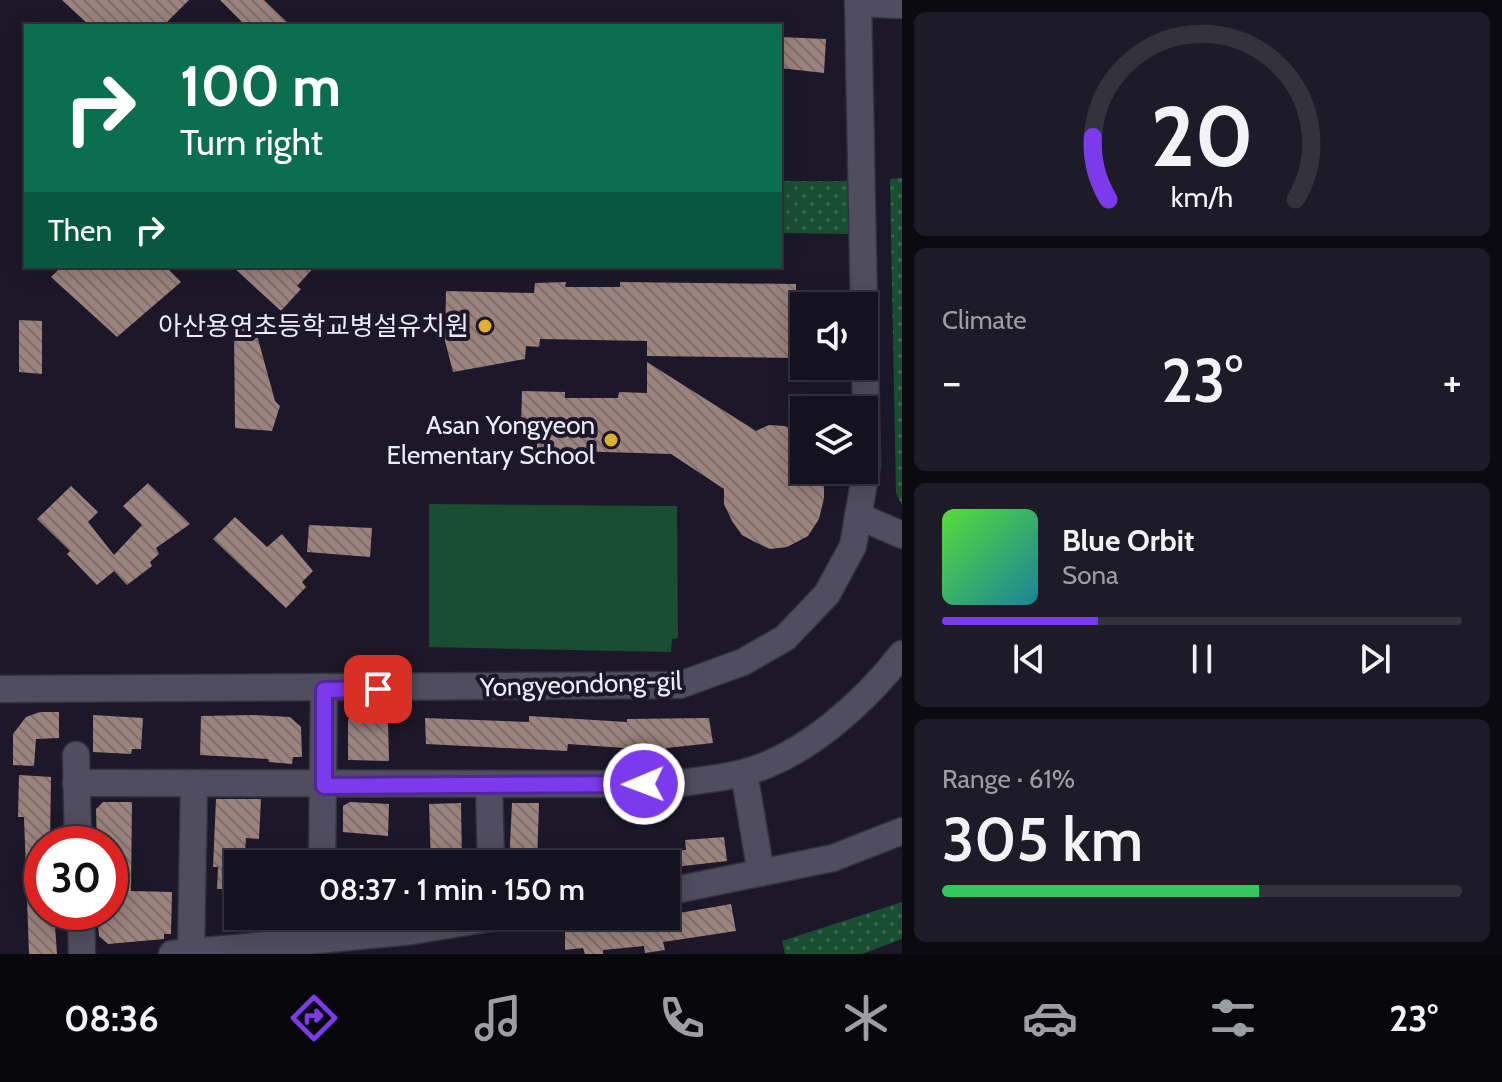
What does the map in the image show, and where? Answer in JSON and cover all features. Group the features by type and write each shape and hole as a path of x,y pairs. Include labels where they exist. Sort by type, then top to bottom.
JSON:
{"street":[{"name":"Yongyeondong-gil","path":"0,689 324,690 680,685 743,662 785,638 827,594 853,546 867,465 858,2 902,5"},
{"path":"858,516 902,535"},
{"path":"76,783 324,786 675,784 744,773 791,751 837,722 879,684 902,654"},
{"path":"322,850 324,690"},
{"path":"76,755 77,826"},
{"path":"744,773 761,873"},
{"path":"194,785 182,953 310,930"},
{"path":"489,786 491,850"},
{"path":"680,889 833,858 902,831"},
{"path":"81,930 82,954"}],"green space":[{"path":"902,178 902,505 896,493 890,179"},
{"path":"782,181 851,181 851,234 782,233"},
{"path":"429,504 677,506 678,638 672,639 671,652 429,647"},
{"path":"902,902 902,939 862,954 785,954 782,941"}],"building":[{"path":"62,0 189,0 165,24 88,24"},
{"path":"220,0 264,0 289,24 244,24"},
{"path":"782,37 826,39 824,73 782,68"},
{"path":"60,268 167,268 181,282 117,337 51,277"},
{"path":"234,268 313,268 297,286 301,289 281,311"},
{"path":"566,282 565,287 620,287 620,282 796,284 796,292 790,292 790,358 647,356 647,341 540,339 539,347 526,346 525,359 453,372 445,341 446,291 534,293 535,283"},
{"path":"19,320 42,321 42,374 19,372"},
{"path":"234,327 255,328 275,401 280,406 272,431 235,428"},
{"path":"647,362 756,431 769,425 790,428 790,484 824,484 819,519 808,536 787,547 770,549 742,535 724,504 724,489 671,454 537,450 537,426 521,426 522,391 565,392 565,398 618,398 619,392 647,393"},
{"path":"148,483 190,524 156,548 159,554 150,562 152,566 127,585 114,571 97,585 67,554 70,551 37,519 71,486 98,512 88,522 114,555 142,525 123,506"},
{"path":"235,517 267,547 282,534 313,571 302,582 306,587 286,608 213,539"},
{"path":"309,525 372,528 370,557 307,552"},
{"path":"40,712 59,712 59,738 36,739 34,766 13,765 13,734 26,717"},
{"path":"93,715 143,718 141,749 132,749 131,754 93,752"},
{"path":"201,716 290,717 301,727 302,757 293,757 292,764 269,762 268,759 200,755"},
{"path":"529,716 627,722 627,719 709,718 713,743 666,748 666,751 568,744 567,751 426,744 425,718 529,722"},
{"path":"348,719 388,720 389,761 348,760"},
{"path":"19,775 51,777 50,826 24,826 24,817 18,817"},
{"path":"216,799 261,799 259,839 246,838 245,850 224,850 224,889 217,889 218,867 213,867"},
{"path":"103,802 132,802 131,891 172,892 171,934 164,934 164,939 108,944 99,936 98,930 128,930 128,826 96,826 96,809"},
{"path":"350,802 389,804 388,836 343,832 343,806"},
{"path":"461,803 462,850 431,850 429,804"},
{"path":"512,803 539,803 537,850 510,850"},
{"path":"724,837 727,861 680,866 680,850 686,850 685,840"},
{"path":"731,904 736,931 663,942 665,950 645,953 644,946 603,950 603,954 585,954 583,948 565,950 565,930 680,930 680,913"},
{"path":"28,930 55,930 57,954 29,954"}],"place":[{"name":"아산용연초등학교병설유치원","path":"485,326"},
{"name":"Asan Yongyeon Elementary School","path":"611,440"}],"route":[{"path":"378,689 324,690 324,786 644,784"}]}
